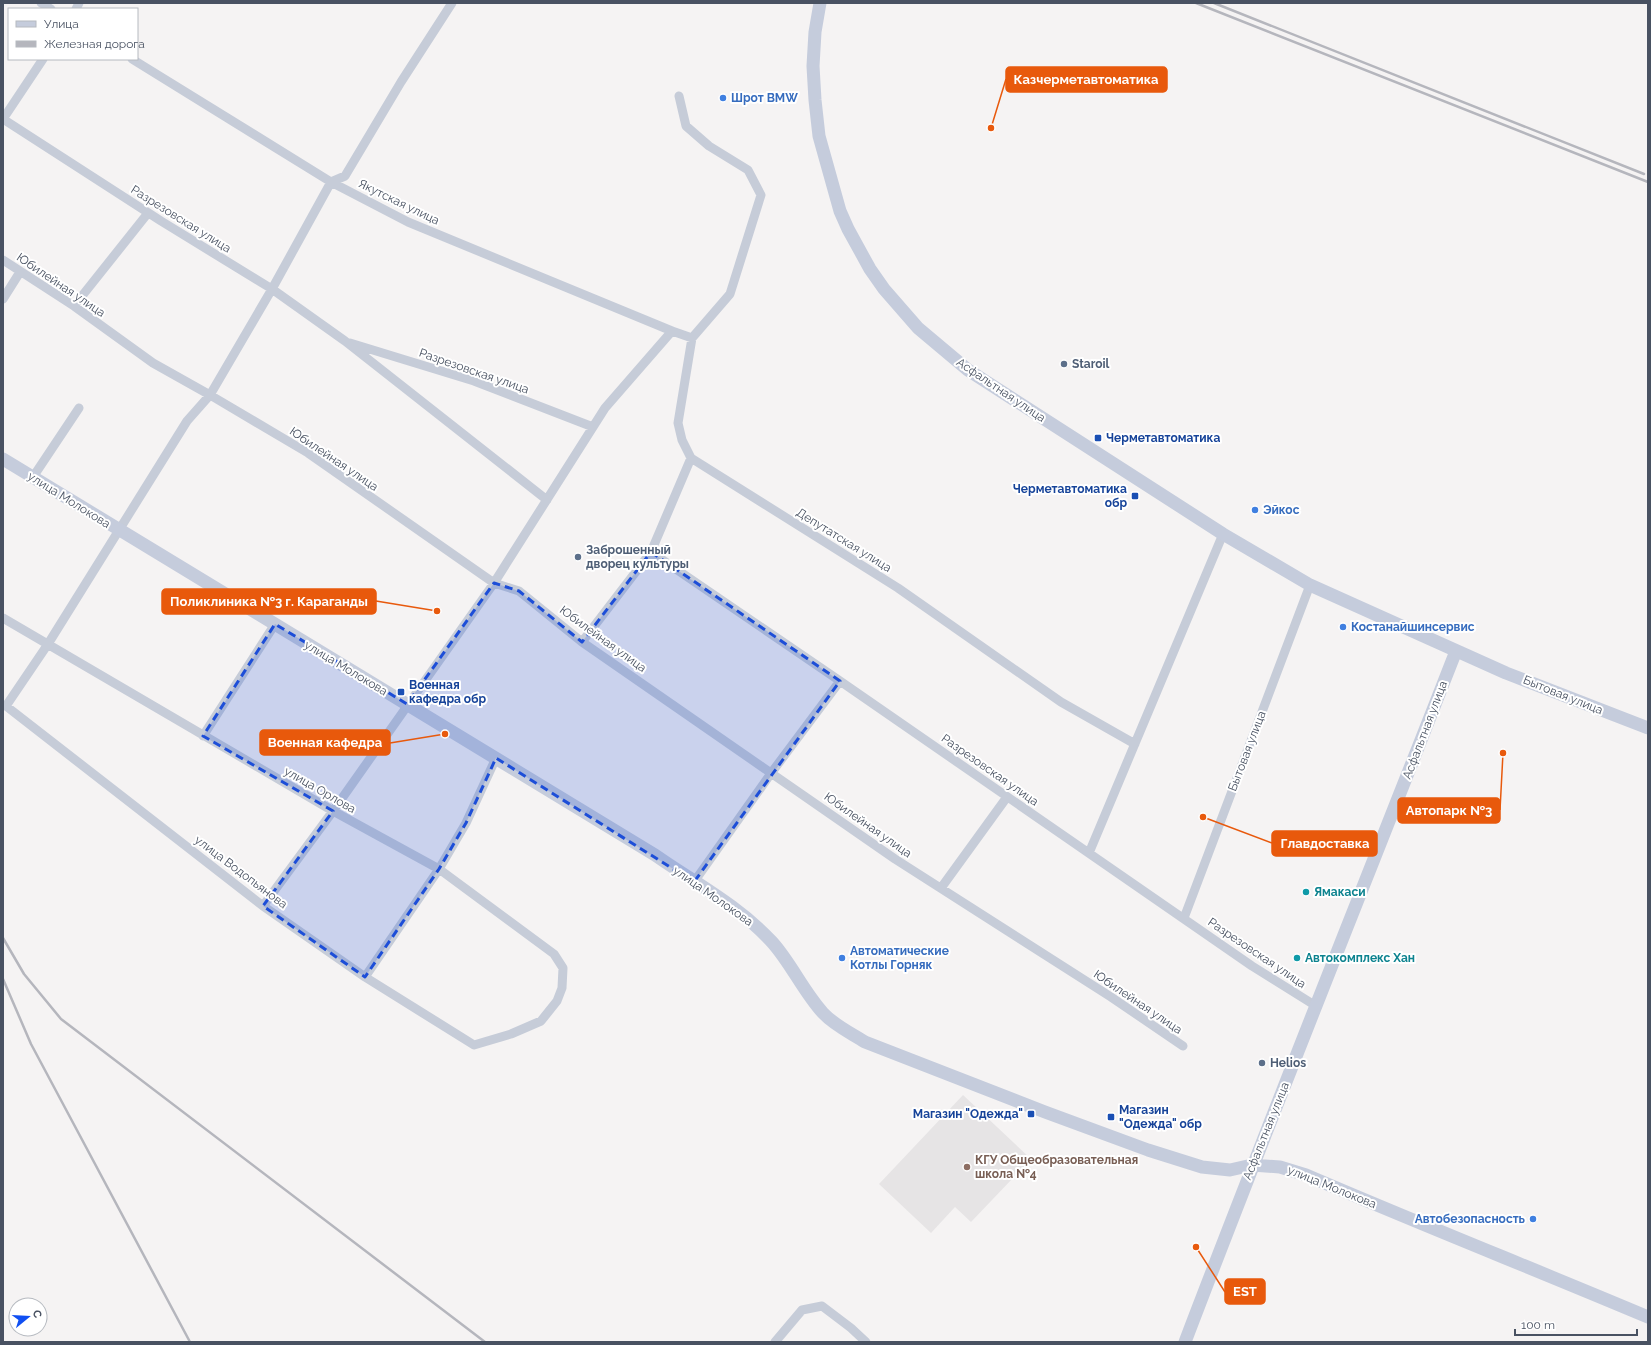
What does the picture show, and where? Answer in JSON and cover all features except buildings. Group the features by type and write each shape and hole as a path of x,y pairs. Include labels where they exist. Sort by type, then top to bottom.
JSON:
{"main road":[{"name":"Асфальтная улица","path":"820,3 815,32 813,66 819,136 840,211 870,269 884,289 918,328 968,370 1223,534 1310,585 1456,651 1252,1165 1184,1342"},
{"name":"улица Молокова","path":"3,459 655,855 746,916 772,942 808,995 824,1014 841,1028 865,1042 1040,1110 1148,1150 1202,1167 1230,1170 1252,1165 1280,1167 1306,1175 1458,1240 1648,1316"},
{"name":"Бытовая улица","path":"1456,651 1506,673 1648,728"}],"street":[{"path":"48,644 187,421 210,395 272,289 331,182 345,176 401,82 452,3"},
{"path":"3,119 42,60"},
{"name":"Якутская улица","path":"134,60 331,182 408,222 692,338"},
{"path":"582,642 651,552 691,458 682,440 678,423 692,338 730,294 761,195 748,170 709,146 686,126 679,96"},
{"name":"Разрезовская улица","path":"3,119 148,213 272,289 345,341 547,500"},
{"path":"74,306 148,213"},
{"name":"Юбилейная улица","path":"3,260 74,306 153,364 210,395 308,453 494,583 520,591 582,642 772,772 895,859 1111,997 1183,1046"},
{"path":"3,299 20,272"},
{"path":"264,906 494,583 605,408 672,331"},
{"name":"Разрезовская улица","path":"345,341 474,380 593,427"},
{"path":"33,477 79,408"},
{"name":"Депутатская улица","path":"691,458 898,588 1061,702 1135,744"},
{"path":"1089,853 1223,534"},
{"name":"Разрезовская улица","path":"651,552 1252,966 1316,1006"},
{"name":"Бытовая улица","path":"1184,918 1310,585"},
{"name":"улица Орлова","path":"3,618 332,811 439,869 554,954 563,968 562,988 557,1001 541,1021"},
{"path":"203,736 275,624"},
{"name":"улица Водопьянова","path":"48,644 6,706 264,906 365,977 474,1045 511,1034 541,1021"},
{"path":"694,882 772,772 840,681"},
{"path":"365,977 439,869 466,824 496,758"},
{"path":"941,888 1007,797"},
{"path":"775,1342 802,1310 822,1306 851,1328 866,1342"}],"highlighted area":[{"path":"651,552 840,681 694,882 496,758 466,823 439,869 365,977 263,906 333,811 203,736 275,624 407,704 494,583 519,591 582,642"}],"shaded area":[{"path":"963,1095 1031,1159 971,1222 955,1207 931,1233 879,1184"}],"railway":[{"path":"1196,3 1648,182"},
{"path":"1214,3 1644,174"},
{"path":"3,938 24,974 61,1019 485,1342"},
{"path":"3,979 31,1044 190,1342"}],"place":[{"name":"Шрот BMW","path":"723,98"},
{"name":"Казчерметавтоматика","path":"991,128"},
{"name":"Staroil","path":"1064,364"},
{"name":"Черметавтоматика","path":"1098,438"},
{"name":"Черметавтоматика обр","path":"1135,496"},
{"name":"Эйкос","path":"1255,510"},
{"name":"Заброшенный дворец культуры","path":"578,557"},
{"name":"Поликлиника №3 г. Караганды","path":"437,611"},
{"name":"Костанайшинсервис","path":"1343,627"},
{"name":"Военная кафедра обр","path":"401,692"},
{"name":"Военная кафедра","path":"445,734"},
{"name":"Автопарк №3","path":"1503,753"},
{"name":"Главдоставка","path":"1203,817"},
{"name":"Ямакаси","path":"1306,892"},
{"name":"Автоматические Котлы Горняк","path":"842,958"},
{"name":"Автокомплекс Хан","path":"1297,958"},
{"name":"Helios","path":"1262,1063"},
{"name":"Магазин \"Одежда\"","path":"1031,1114"},
{"name":"Магазин \"Одежда\" обр","path":"1111,1117"},
{"name":"КГУ Общеобразовательная школа №4","path":"967,1167"},
{"name":"Автобезопасность","path":"1533,1219"},
{"name":"EST","path":"1196,1247"}]}
